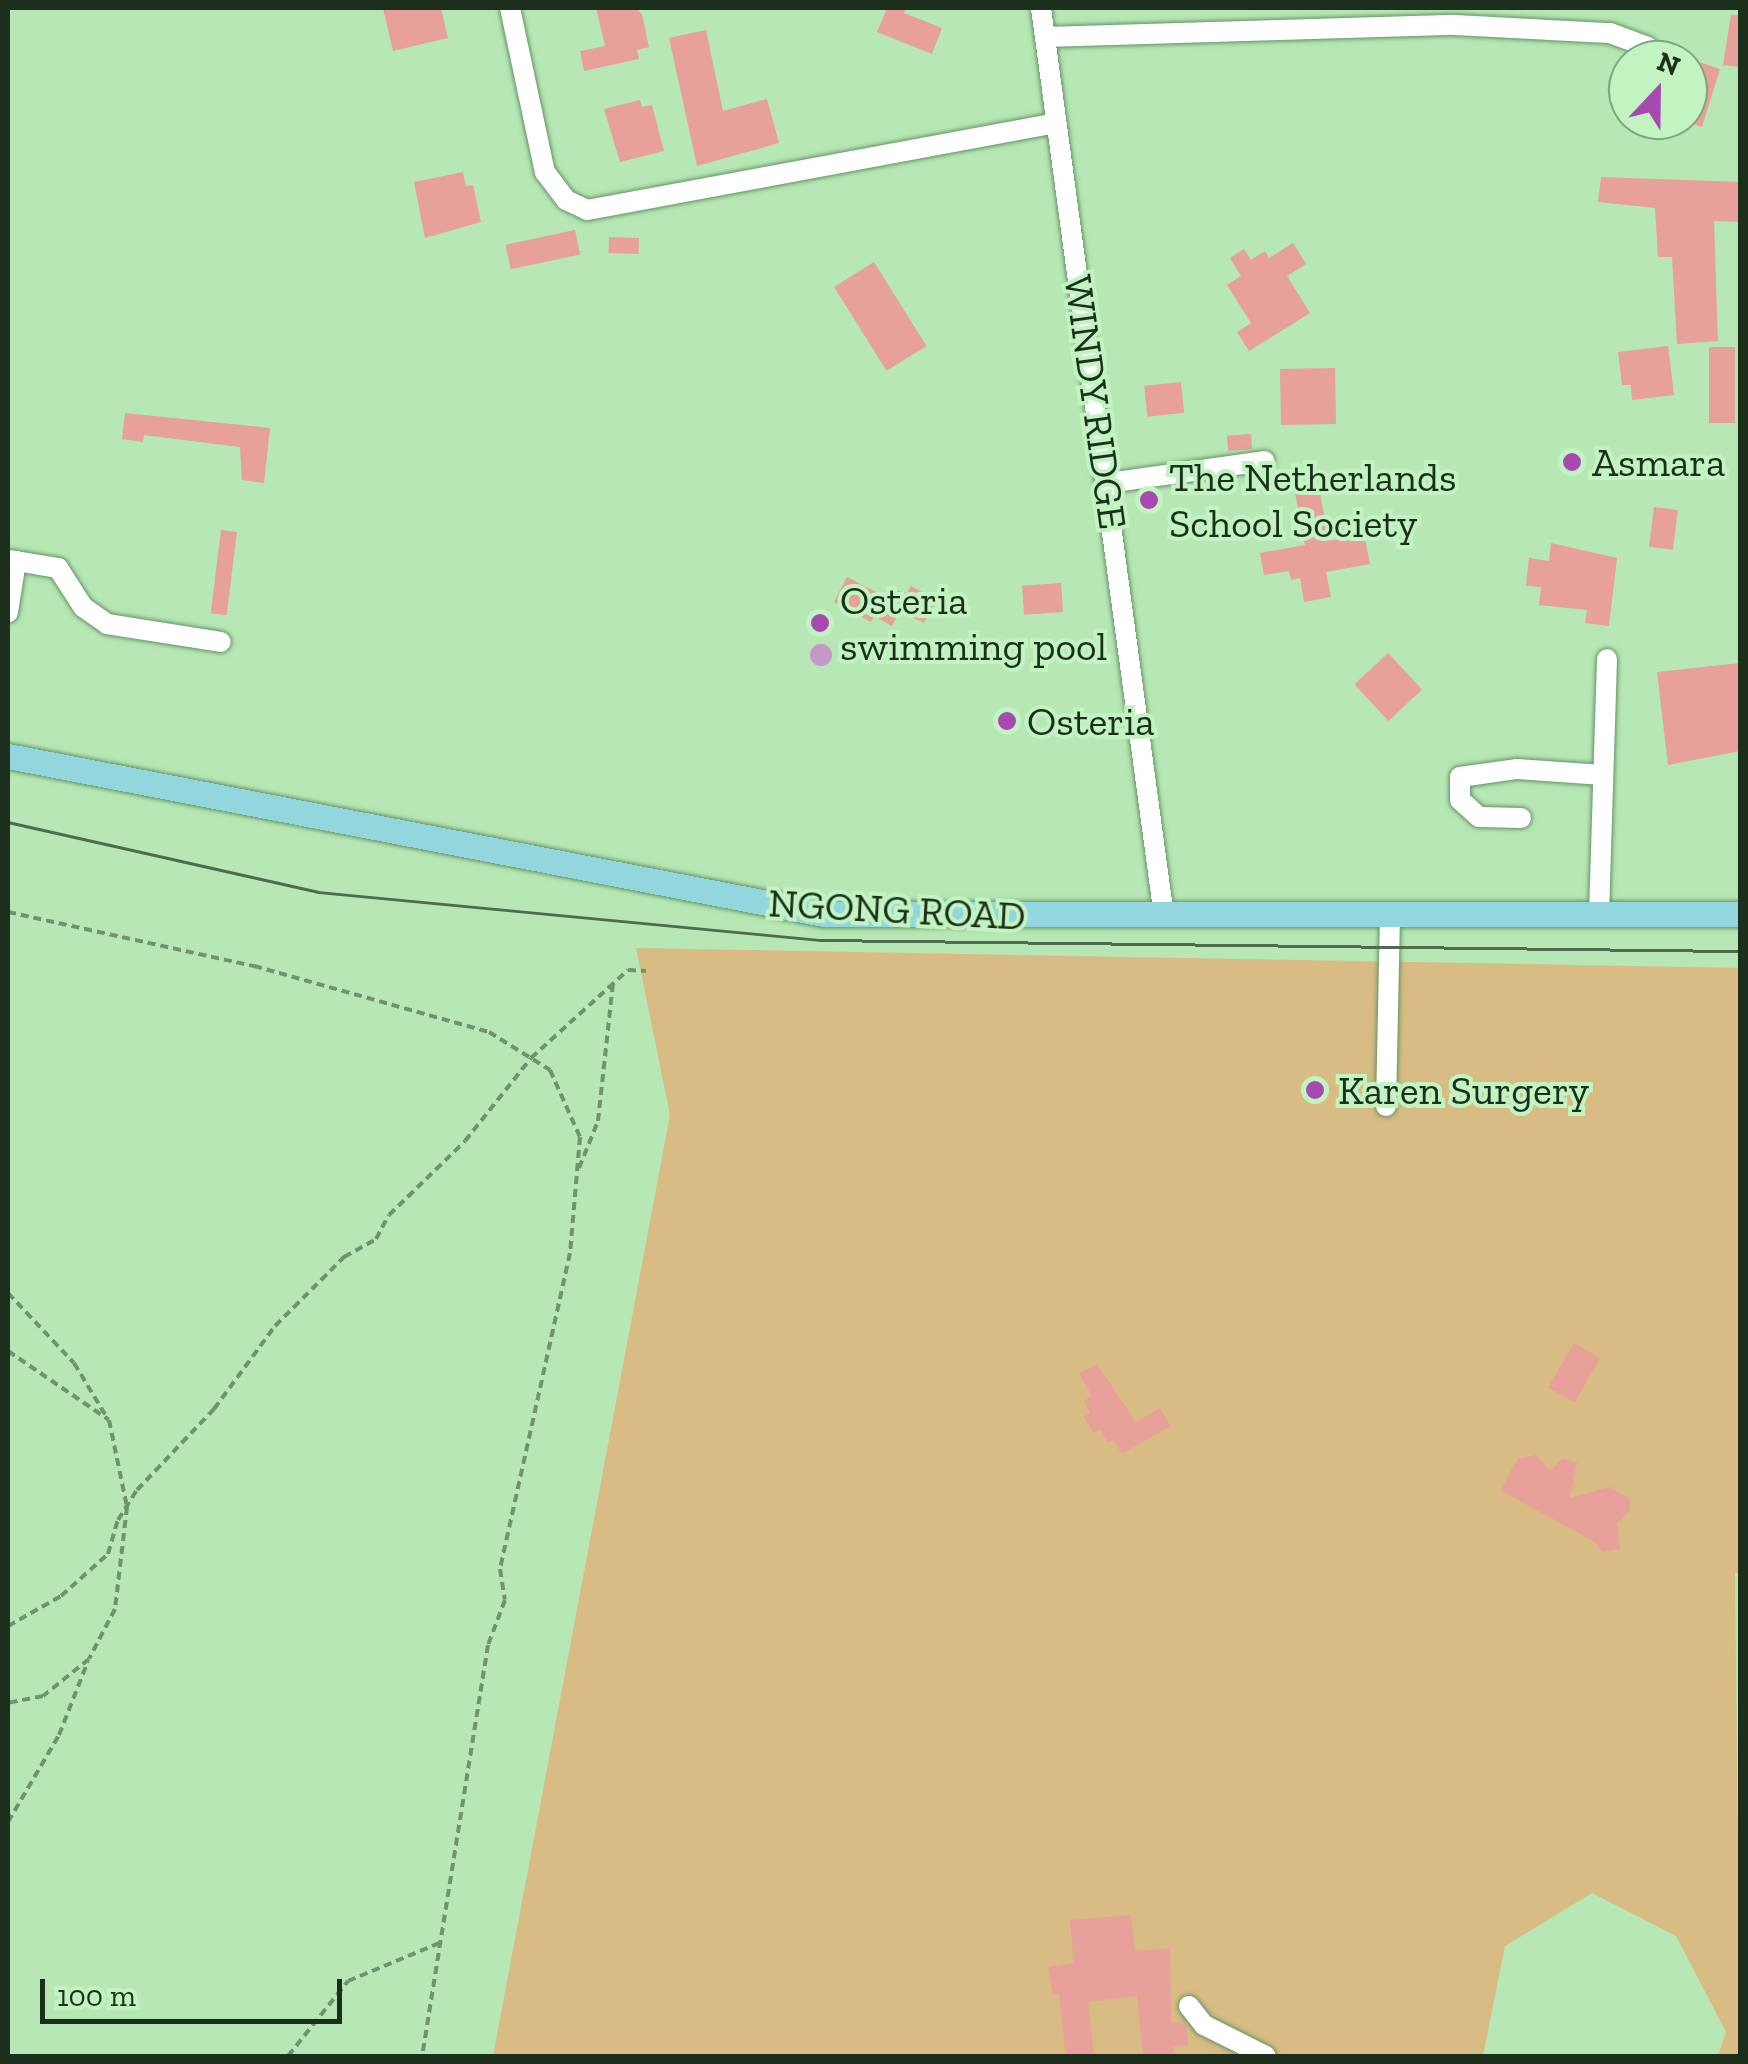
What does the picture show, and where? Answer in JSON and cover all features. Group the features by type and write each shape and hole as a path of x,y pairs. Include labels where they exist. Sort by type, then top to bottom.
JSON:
{"main road":[{"name":"NGONG ROAD","path":"8,756 782,909 1164,916 1740,914"}],"street":[{"path":"510,8 545,172 566,200 587,210 1056,123"},
{"name":"WINDY RIDGE","path":"1041,8 1164,916"},
{"path":"1045,37 1455,25 1610,33 1629,40"},
{"path":"1108,483 1264,462"},
{"path":"8,612 12,561 58,568 82,607 107,624 222,642"},
{"path":"1598,914 1607,659"},
{"path":"1521,818 1479,816 1460,800 1460,777 1517,769 1603,775"},
{"path":"1386,1106 1390,915"},
{"path":"1188,2006 1204,2025 1266,2056"}],"path":[{"path":"8,912 416,1008 489,1032 550,1070 580,1136 570,1253 500,1569 505,1600 488,1645 422,2056"},
{"path":"8,1626 61,1596 108,1554 127,1507 214,1410 275,1326 344,1257 376,1238 389,1215 465,1141 531,1058 628,970 646,971"},
{"path":"578,1172 598,1121 613,983"},
{"path":"8,1293 74,1363 109,1420 127,1507 115,1608 89,1659 59,1735 8,1822"},
{"path":"8,1351 109,1420"},
{"path":"8,1703 43,1696 89,1659"},
{"path":"288,2056 348,1980 442,1942"}],"shaded area":[{"path":"821,644 829,647 829,663 821,666 813,663 810,655 813,647"},
{"path":"636,948 1740,968 1740,1573 1735,1573 1740,2056 1718,2056 1726,2032 1676,1936 1592,1893 1505,1946 1483,2056 493,2056 670,1115"}],"building":[{"path":"383,8 441,8 448,38 393,51"},
{"path":"596,8 635,8 642,14 649,47 637,50 639,59 584,71 580,51 605,46"},
{"path":"887,8 906,8 904,13 942,28 932,54 877,32"},
{"path":"1731,15 1740,15 1740,67 1723,65"},
{"path":"706,30 723,111 767,99 779,143 697,166 669,38"},
{"path":"1708,65 1720,69 1708,108"},
{"path":"640,100 642,107 652,105 664,151 620,162 604,109"},
{"path":"463,172 466,186 473,185 481,222 425,238 414,182"},
{"path":"1601,177 1740,182 1740,222 1714,221 1718,341 1677,344 1672,257 1658,257 1655,208 1598,202"},
{"path":"575,230 580,254 511,269 506,245"},
{"path":"609,237 639,238 638,254 608,253"},
{"path":"1293,243 1306,264 1287,276 1310,313 1249,351 1237,332 1251,323 1227,285 1241,276 1230,258 1244,249 1251,260 1265,251 1269,258"},
{"path":"874,262 926,346 887,371 834,287"},
{"path":"1668,346 1674,395 1632,400 1631,385 1622,385 1618,352"},
{"path":"1709,347 1735,347 1735,423 1709,423"},
{"path":"1335,368 1336,424 1281,425 1280,369"},
{"path":"1181,382 1184,413 1147,417 1144,386"},
{"path":"125,413 270,428 264,483 242,480 240,447 144,435 143,442 122,439"},
{"path":"1251,434 1252,449 1228,451 1227,436"},
{"path":"1319,488 1329,541 1364,534 1370,564 1326,572 1331,597 1304,602 1300,578 1291,580 1289,571 1264,575 1260,553 1305,545 1295,493"},
{"path":"1654,507 1678,510 1673,550 1649,547"},
{"path":"221,530 237,532 227,615 211,613"},
{"path":"1551,543 1617,558 1609,626 1585,623 1587,610 1539,605 1541,587 1526,586 1529,558 1549,561"},
{"path":"847,577 884,596 889,589 907,593 911,586 937,600 924,623 900,611 892,626 874,616 871,622 834,602"},
{"path":"1061,583 1063,612 1024,615 1022,586"},
{"path":"1388,653 1422,690 1388,721 1354,684"},
{"path":"1740,663 1740,751 1668,765 1657,672"},
{"path":"1574,1343 1600,1358 1574,1402 1548,1387"},
{"path":"1097,1364 1136,1422 1160,1408 1170,1426 1122,1454 1114,1440 1108,1443 1100,1430 1094,1433 1084,1417 1090,1413 1084,1401 1092,1396 1079,1374"},
{"path":"1536,1455 1550,1471 1562,1459 1577,1462 1570,1498 1610,1487 1629,1498 1630,1511 1617,1523 1620,1549 1602,1552 1595,1542 1500,1490 1518,1459"},
{"path":"1131,1915 1135,1951 1170,1948 1171,2021 1186,2025 1188,2045 1173,2047 1174,2056 1143,2056 1137,1996 1088,2002 1094,2056 1066,2056 1059,1994 1053,1995 1048,1967 1074,1963 1070,1920"}],"tram line":[{"path":"8,822 318,892 820,940 1740,951"}],"place":[{"name":"Asmara","path":"1572,462"},
{"name":"The Netherlands School Society","path":"1149,500"},
{"name":"Osteria swimming pool","path":"820,623"},
{"name":"Osteria","path":"1007,721"},
{"name":"Karen Surgery","path":"1315,1090"}]}
